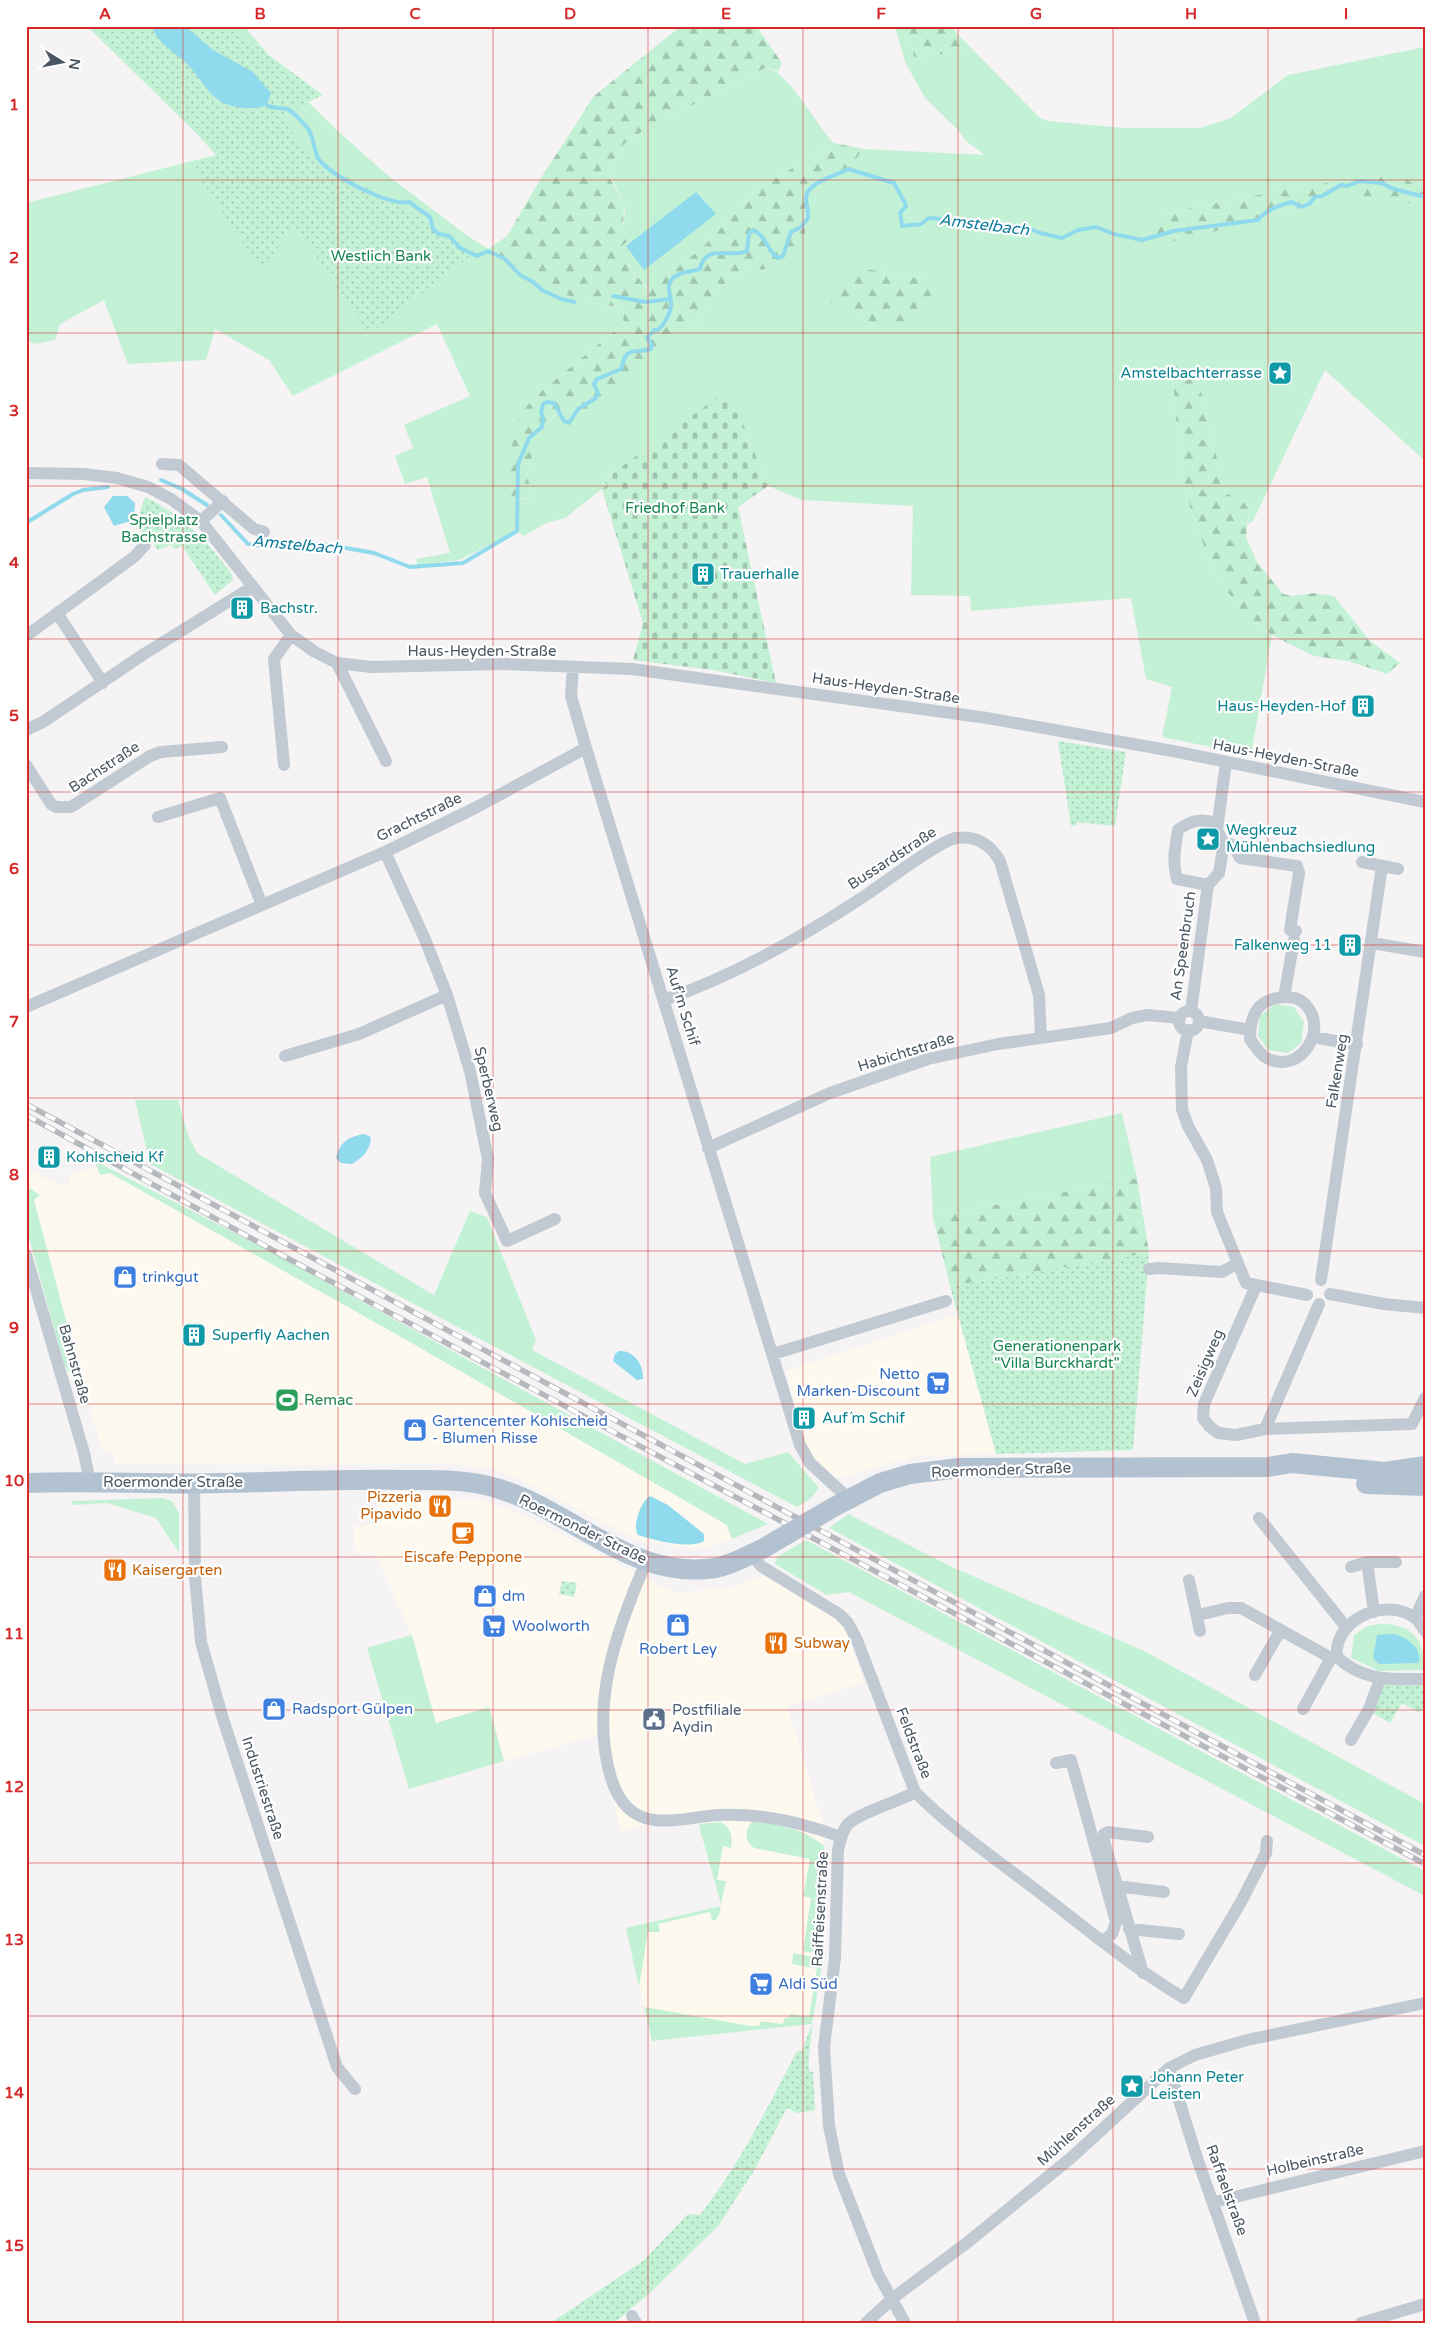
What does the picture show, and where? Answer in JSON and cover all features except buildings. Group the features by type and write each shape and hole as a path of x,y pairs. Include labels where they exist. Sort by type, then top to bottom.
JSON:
{"main road":[{"name":"Roermonder Straße","path":"26,1483 367,1480 477,1484 497,1488 525,1498 646,1562 671,1568 694,1569 716,1567 758,1551 840,1503 880,1483 910,1474 960,1468 1268,1467 1292,1464 1385,1472 1425,1466"},
{"name":"Roermonder Straße","path":"1268,1467 1291,1474 1362,1484 1425,1486"}],"street":[{"name":"Haus-Heyden-Straße","path":"162,464 179,466 213,510 237,564 252,587 291,635 315,652 337,663 372,667 500,664 632,669 987,718 1226,762 1425,802"},
{"name":"Haus-Heyden-Straße","path":"26,473 84,474 136,482 171,499 213,510 264,532"},
{"path":"26,636 134,556 145,545"},
{"path":"26,730 43,722 144,654 252,587"},
{"path":"58,613 103,683"},
{"path":"284,765 274,659 291,635"},
{"path":"337,663 386,760"},
{"name":"Auf'm Schif","path":"573,667 571,696 586,748 800,1445 810,1463 840,1503"},
{"name":"Bachstraße","path":"26,765 51,804 64,808 71,807 150,756 161,752 222,747"},
{"name":"Grachtstraße","path":"26,1007 385,852 476,808 586,748"},
{"name":"An Speenbruch","path":"1185,1014 1208,885 1219,873 1224,843 1216,830 1226,762"},
{"path":"158,817 220,798 262,905"},
{"name":"An Speenbruch","path":"1208,885 1177,879 1173,866 1178,830 1187,823 1198,819 1218,823"},
{"name":"Bussardstraße","path":"664,1000 774,951 861,899 947,841 966,838 983,842 992,849 1000,860 1039,995 1041,1037"},
{"path":"1224,843 1233,845 1240,858 1297,866 1299,873 1290,930 1295,936 1284,997"},
{"name":"Sperberweg","path":"385,852 424,937 447,995 470,1072 488,1159 485,1193 506,1241 555,1219"},
{"path":"1362,862 1398,869"},
{"name":"Falkenweg","path":"1321,1280 1382,866"},
{"path":"1372,943 1425,952"},
{"path":"285,1056 359,1034 447,995"},
{"path":"1284,997 1299,999 1307,1008 1313,1019 1313,1037 1309,1048 1292,1060 1266,1058 1250,1040 1253,1017 1259,1006 1271,998 1284,997"},
{"path":"1185,1014 1198,1016 1199,1021 1196,1027 1188,1030 1180,1025 1185,1014"},
{"name":"Habichtstraße","path":"708,1148 830,1093 894,1070 966,1051 1041,1037 1111,1028 1123,1022 1147,1015 1185,1014"},
{"path":"1199,1021 1250,1030"},
{"path":"1188,1030 1182,1067 1182,1109 1188,1126 1206,1160 1216,1188 1217,1212 1246,1283 1307,1295"},
{"path":"1313,1037 1357,1045"},
{"name":"Bahnstraße","path":"26,1255 84,1453 90,1482"},
{"path":"1149,1269 1222,1272 1238,1264"},
{"path":"1265,1429 1320,1304 1326,1301 1330,1294 1330,1287 1321,1280 1312,1283 1308,1288 1307,1295 1312,1302 1320,1304"},
{"name":"Zeisigweg","path":"1256,1286 1204,1404 1203,1418 1210,1428 1218,1432 1236,1434 1265,1429 1412,1424 1421,1417 1425,1398"},
{"path":"1330,1294 1384,1304 1425,1308"},
{"path":"773,1354 946,1301"},
{"name":"Industriestraße","path":"194,1483 195,1577 200,1642 223,1719 337,2067 355,2089"},
{"path":"1259,1518 1346,1627"},
{"name":"Feldstraße","path":"758,1551 761,1566 839,1614 848,1623 857,1640 916,1792 932,1809 994,1860 1143,1973 1184,1998 1241,1902 1266,1853 1267,1840"},
{"path":"646,1562 616,1643 603,1706 605,1747 616,1793 626,1808 639,1816 654,1820 718,1815 769,1817 841,1837"},
{"path":"1367,1562 1374,1612"},
{"path":"1351,1567 1367,1562 1396,1562"},
{"path":"1189,1580 1200,1631"},
{"path":"1415,1618 1425,1596"},
{"path":"1198,1615 1228,1608 1241,1608 1345,1665 1380,1679 1425,1679"},
{"path":"1303,1709 1334,1658 1337,1640 1346,1627 1354,1620 1374,1612 1397,1612 1415,1618 1425,1630"},
{"path":"1255,1675 1280,1631"},
{"path":"1352,1740 1369,1709 1380,1679"},
{"path":"1056,1763 1071,1760 1104,1875 1116,1922 1112,1934 1103,1941"},
{"name":"Raiffeisenstraße","path":"905,2323 893,2298 878,2274 839,2174 829,2126 824,2047 835,1958 837,1865 841,1837 848,1824 857,1818 916,1792"},
{"path":"1143,1973 1116,1886 1104,1841 1104,1834 1148,1836"},
{"path":"1116,1886 1164,1892"},
{"path":"1129,1929 1179,1934"},
{"name":"Mühlenstraße","path":"866,2323 893,2298 968,2242 1072,2157 1169,2068 1195,2055 1247,2040 1425,2002"},
{"name":"Raffaelstraße","path":"1169,2068 1255,2323"},
{"name":"Holbeinstraße","path":"1214,2202 1425,2151"},
{"path":"1361,2323 1425,2304"}],"shaded area":[{"path":"97,1167 100,1175 110,1173 410,1342 727,1525 732,1539 714,1546 692,1548 640,1541 512,1476 489,1467 449,1464 115,1463 114,1454 110,1450 102,1452 89,1405 86,1405 82,1393 85,1392 34,1200 40,1195 26,1186 26,1169 61,1185 70,1183 69,1174"},
{"path":"958,1315 996,1454 915,1456 836,1479 811,1458 802,1437 786,1371"},
{"path":"478,1499 517,1513 561,1534 674,1593 732,1588 763,1575 830,1613 840,1622 847,1633 864,1683 787,1706 823,1824 825,1930 823,1959 812,2024 652,2041 626,1928 721,1906 696,1814 621,1831 597,1735 504,1761 489,1707 436,1723 412,1635 375,1553 356,1554 353,1527 379,1523 378,1500"}],"green space":[{"name":"Westlich Bank","path":"87,26 229,26 323,95 280,116 314,161 394,200 472,255 369,334 314,253 292,227 262,271 190,165 218,157"},
{"path":"185,26 244,26 309,103 340,133 386,174 465,234 488,249 584,300 624,309 623,324 538,394 512,500 517,500 517,518 516,526 511,534 459,560 418,565 416,559 450,553 427,477 405,484 395,456 413,448 404,425 470,396 437,324 293,396 269,360 215,329 206,360 128,364 104,300 60,324 55,340 34,344 29,341 26,331 26,203 228,152"},
{"path":"681,26 756,26 782,63 778,72 771,68 765,68 644,130 624,144 608,168 611,180 624,203 623,232 630,239 617,250 648,290 702,248 758,189 834,143 864,149 843,174 827,175 814,183 804,222 806,239 788,262 767,269 742,271 716,291 696,324 610,402 592,412 558,410 536,439 527,477 534,497 512,500 507,464 520,414 538,394 623,324 624,309 568,295 488,249 507,236 541,178 594,96"},
{"path":"895,26 907,26 914,57 974,51 1040,118 1048,121 1123,128 1200,128 1231,118 1288,75 1425,47 1425,461 1325,370 1253,521 1248,524 1249,507 1240,499 1225,493 1195,367 1173,379 1176,420 1186,492 1193,518 1215,574 1242,612 1272,635 1251,755 1162,737 1172,687 1146,679 1131,598 971,611 970,596 911,595 913,506 802,500 768,486 729,390 604,479 607,485 565,518 546,523 524,536 519,532 518,500 534,497 527,477 536,438 559,410 592,412 696,324 716,291 742,271 767,269 806,239 805,225 809,198 811,189 819,178 843,174 864,149 985,155 966,141 958,130 925,98 905,62","holes":["1328,184 1322,198 1265,218 1162,214 1307,185","867,269 929,280 874,325 853,309"]},
{"path":"907,26 950,26 974,51 914,57"},
{"path":"765,68 773,70 782,77 834,143 758,189 702,248 649,290 616,250 625,213 621,198 608,168 624,144 644,130"},
{"path":"1377,171 1401,174 1424,193 1420,202 1377,201 1353,191 1356,174"},
{"path":"1328,183 1331,190 1322,198 1265,218 1179,241 1156,240 1151,224 1162,214 1307,185"},
{"path":"867,269 929,280 935,291 903,322 874,325 853,309 825,301 842,275"},
{"path":"1178,360 1195,366 1225,493 1240,499 1249,507 1246,537 1257,562 1283,594 1293,596 1314,593 1334,596 1370,641 1400,663 1387,674 1348,661 1314,656 1272,635 1242,612 1215,574 1193,518 1186,492 1176,420 1173,379"},
{"name":"Friedhof Bank","path":"729,389 768,486 738,507 776,683 713,670 633,660 643,623 602,489 607,485 603,480"},
{"name":"Spielplatz Bachstrasse","path":"145,497 182,520 204,540 232,575 233,580 215,595 182,546 174,549 171,545 158,550 144,532 141,533 136,524"},
{"path":"1058,741 1126,752 1115,826 1077,822 1077,825 1071,826"},
{"path":"1275,1004 1294,1007 1304,1022 1301,1043 1288,1053 1268,1050 1258,1036 1260,1016"},
{"path":"135,1100 178,1100 188,1135 197,1153 434,1295 470,1211 487,1217 536,1340 532,1350 745,1464 788,1452 819,1488 810,1499 797,1507 150,1164"},
{"path":"1122,1113 1137,1178 933,1217 930,1157"},
{"path":"95,1161 260,1246 768,1524 732,1539 727,1525 410,1342 110,1173 100,1175"},
{"path":"1137,1178 1149,1253 950,1286 933,1217"},
{"path":"26,1186 40,1195 34,1200 85,1392 82,1393 64,1364 26,1227"},
{"name":"Generationenpark \"Villa Burckhardt\"","path":"1149,1253 1133,1450 996,1454 950,1286"},
{"path":"162,1498 172,1501 179,1513 179,1553 156,1518 107,1503 73,1505 72,1501"},
{"path":"848,1514 952,1567 1144,1651 1425,1804 1425,1846 829,1528"},
{"path":"806,1540 1425,1871 1425,1896 849,1592 827,1595 775,1564 777,1557"},
{"path":"562,1581 577,1583 574,1597 559,1594"},
{"path":"1379,1624 1400,1626 1414,1635 1422,1650 1425,1670 1379,1671 1351,1658 1354,1635 1368,1626"},
{"path":"412,1635 436,1723 489,1707 504,1761 409,1789 367,1648"},
{"path":"1386,1683 1425,1683 1424,1710 1418,1712 1402,1703 1390,1723 1369,1711"},
{"path":"720,1822 729,1829 732,1840 731,1848 723,1846 717,1880 726,1881 721,1904 699,1826 700,1824"},
{"path":"752,1822 771,1824 799,1831 824,1846 824,1955 803,1951 811,1898 803,1896 810,1859 754,1848 747,1839 748,1828"},
{"path":"721,1906 716,1920 712,1920 710,1912 658,1924 660,1932 648,1932 639,1987 626,1928"},
{"path":"793,1953 823,1959 812,2024 652,2041 644,2007 751,2026 759,2026 761,2021 783,2024 785,2017 789,2018 790,2014 809,2017 817,1969 792,1964"},
{"path":"812,2024 809,2071 813,2072 815,2110 797,2113 787,2108 755,2169 719,2225 651,2292 614,2323 551,2323 643,2261 688,2214 700,2215 740,2156 797,2051 802,2051"}],"water":[{"path":"152,26 185,26 213,50 253,72 271,93 269,100 263,106 257,108 238,107 218,100 192,69 160,41"},
{"path":"696,192 716,214 644,270 626,246"},
{"path":"113,496 127,496 135,503 134,520 114,526 104,507"},
{"path":"364,1134 371,1137 365,1153 352,1164 341,1163 336,1158 342,1144 353,1137"},
{"path":"619,1351 629,1353 637,1359 642,1369 643,1379 637,1380 613,1361 615,1354"},
{"path":"650,1496 668,1505 704,1534 704,1541 690,1545 638,1535 636,1526 638,1514 643,1503"},
{"path":"1392,1634 1402,1637 1416,1648 1419,1653 1418,1663 1379,1664 1373,1658 1377,1635"}],"waterway":[{"path":"267,105 286,109 298,117 311,133 318,158 324,165 346,181 389,200 409,202 430,217 433,229 439,234 449,236 460,248 477,256 488,251 505,259 520,275 533,282 542,290 561,299 574,302"},
{"name":"Amstelbach","path":"221,515 248,544 263,546 299,543 329,545 374,553 410,567 463,563 517,531 518,464 529,438 542,427 543,418 541,413 543,404 547,402 554,403 564,421 569,423 578,409 596,398 598,393 594,384 597,379 621,369 628,353 651,349 652,345 647,338 654,330 660,328 668,316 671,306 669,284 674,277 700,269 703,261 713,254 747,251 749,233 753,230 760,235 774,255 778,258 783,256 791,232 801,227 808,218 806,198 808,192 823,180 848,169 894,183 906,206 900,213 902,226 921,224 929,218 969,221 989,225 999,230 1004,227 1022,230 1028,228 1062,238 1078,230 1096,227 1114,234 1142,240 1174,231 1258,220 1265,213 1278,206 1292,202 1301,207 1309,204 1315,197 1322,196 1341,185 1347,186 1360,181 1381,183 1394,189 1425,197"},
{"path":"613,296 645,302 670,299"},
{"name":"Amstelbach","path":"161,480 182,489 207,505"},
{"name":"Amstelbach","path":"26,523 73,494 83,490 108,487"}],"railway":[{"path":"26,1104 1425,1855"},
{"path":"26,1115 300,1265 1425,1864"}],"place":[{"name":"Amstelbachterrasse","path":"1280,373"},
{"name":"Trauerhalle","path":"703,574"},
{"name":"Bachstr.","path":"242,608"},
{"name":"Haus-Heyden-Hof","path":"1363,706"},
{"name":"Wegkreuz Mühlenbachsiedlung","path":"1208,839"},
{"name":"Falkenweg 11","path":"1350,945"},
{"name":"Kohlscheid Kf","path":"49,1157"},
{"name":"trinkgut","path":"125,1277"},
{"name":"Superfly Aachen","path":"194,1335"},
{"name":"Netto Marken-Discount","path":"938,1383"},
{"name":"Remac","path":"287,1400"},
{"name":"Auf´m Schif","path":"804,1418"},
{"name":"Gartencenter Kohlscheid - Blumen Risse","path":"415,1430"},
{"name":"Pizzeria Pipavido","path":"440,1506"},
{"name":"Eiscafe Peppone","path":"463,1533"},
{"name":"Kaisergarten","path":"115,1570"},
{"name":"dm","path":"485,1596"},
{"name":"Robert Ley","path":"678,1625"},
{"name":"Woolworth","path":"494,1626"},
{"name":"Subway","path":"776,1643"},
{"name":"Radsport Gülpen","path":"274,1709"},
{"name":"Postfiliale Aydin","path":"654,1719"},
{"name":"Aldi Süd","path":"761,1984"},
{"name":"Johann Peter Leisten","path":"1132,2086"}]}
